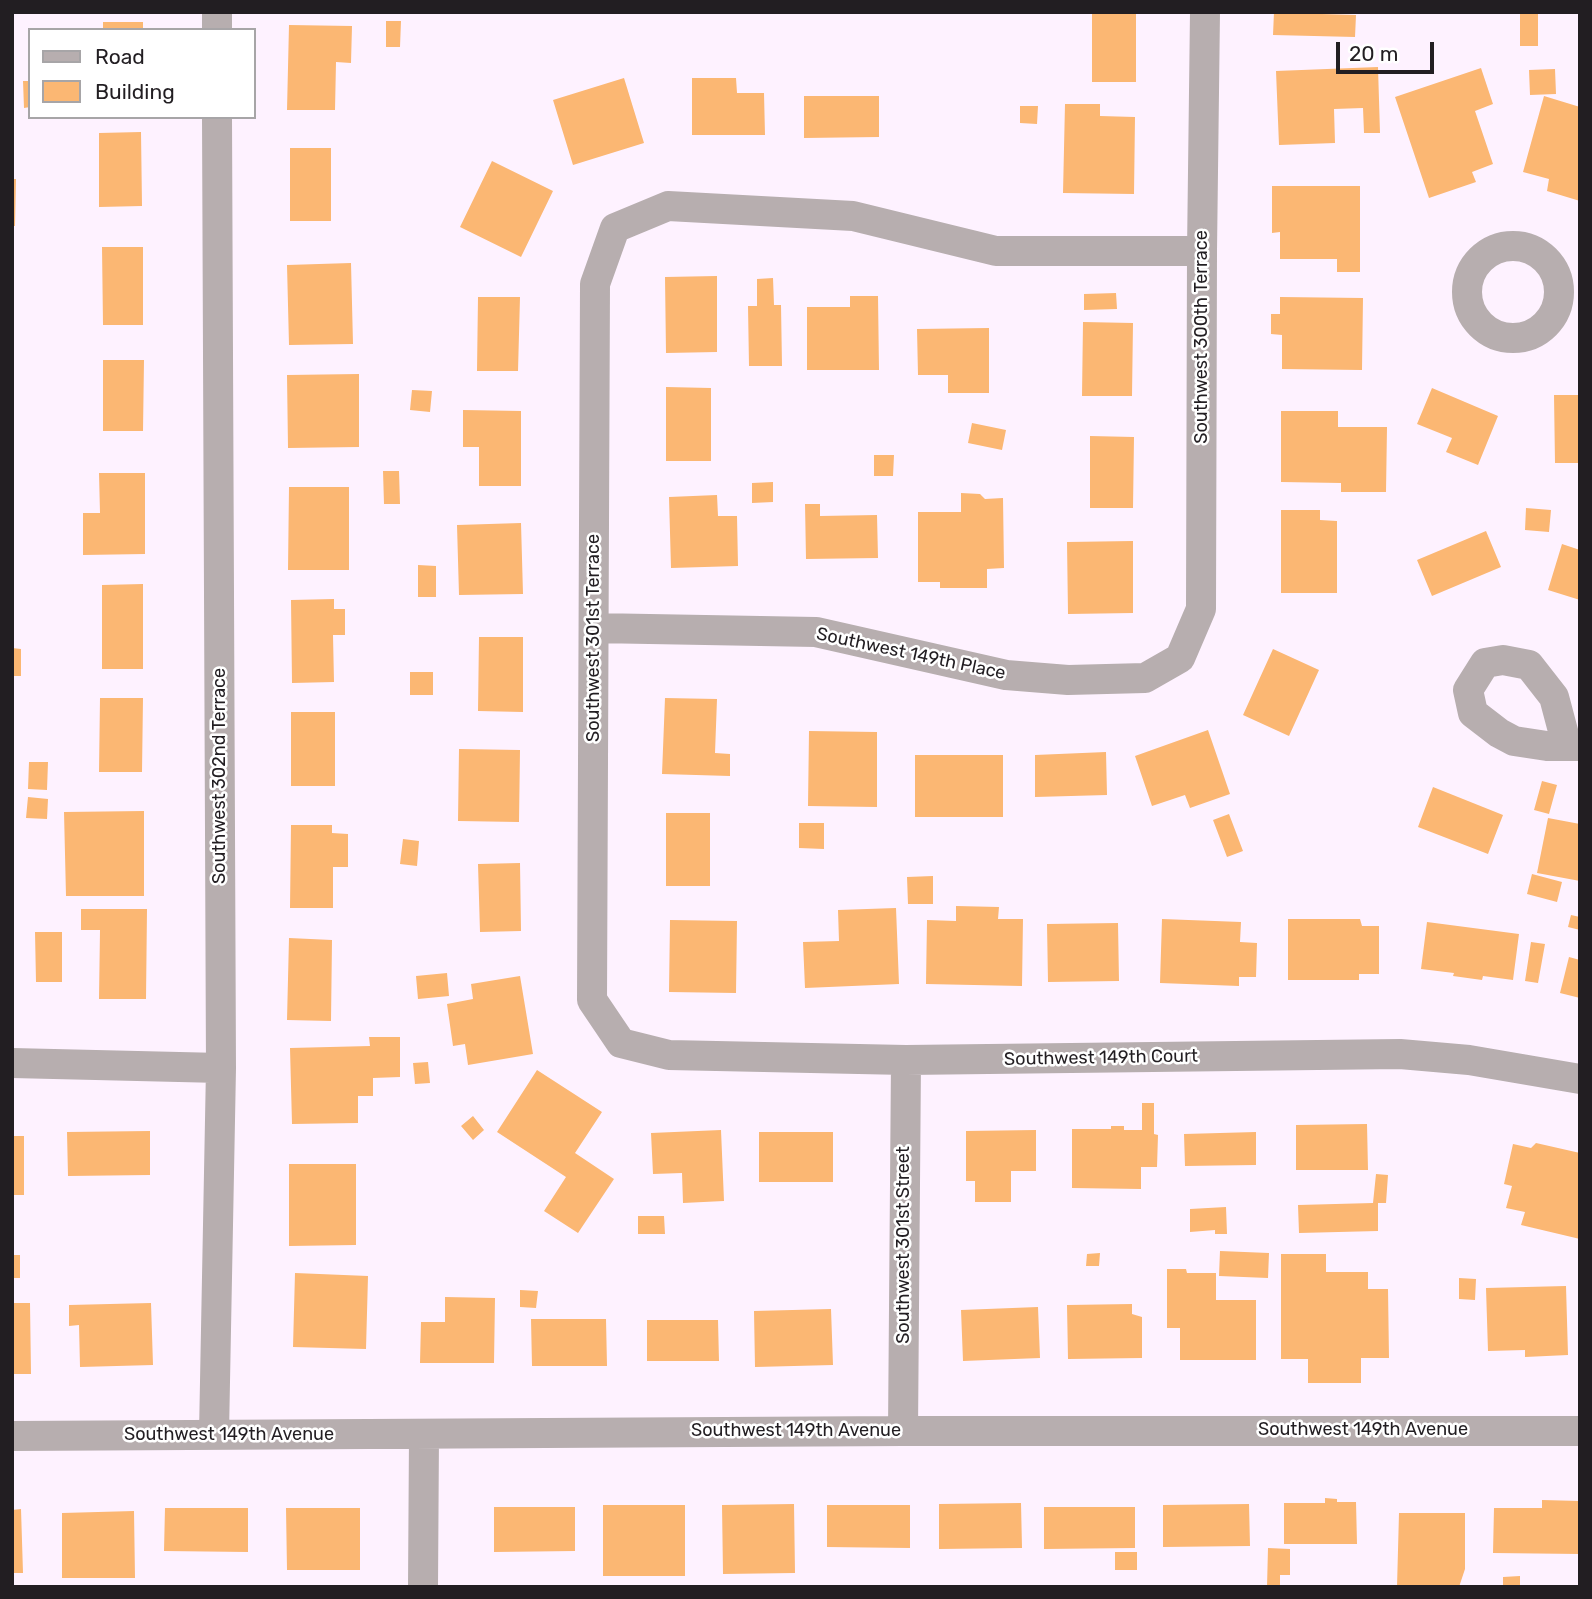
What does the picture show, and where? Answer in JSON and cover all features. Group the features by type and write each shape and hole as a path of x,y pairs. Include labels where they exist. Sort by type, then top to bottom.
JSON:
{"street":[{"name":"Southwest 300th Terrace","path":"1180,658 1201,609 1205,12"},
{"name":"Southwest 302nd Terrace","path":"214,1434 221,1068 217,119"},
{"name":"Southwest 301st Terrace","path":"621,1043 592,1000 595,284 615,228 668,206 853,216 996,251 1202,251"},
{"name":"Southwest 149th Place","path":"594,628 816,632 1006,675 1068,680 1145,678 1180,658"},
{"name":"Southwest 149th Court","path":"621,1043 669,1055 906,1060 1400,1054 1469,1060 1580,1079"},
{"name":"Southwest 301st Street","path":"903,1431 906,1060"},
{"path":"12,1063 221,1068"},
{"name":"Southwest 149th Avenue","path":"12,1436 903,1431 1580,1431"},
{"path":"423,1587 424,1435"}],"building":[{"path":"1092,12 1136,12 1136,82 1092,82"},
{"path":"1274,12 1356,15 1355,37 1273,35"},
{"path":"1520,14 1538,14 1538,46 1520,46"},
{"path":"386,21 401,21 400,47 386,47"},
{"path":"103,22 143,22 143,28 103,28"},
{"path":"289,25 352,26 351,63 336,62 335,110 287,110"},
{"path":"1378,67 1380,133 1364,133 1363,108 1334,109 1335,143 1279,145 1276,71"},
{"path":"1481,68 1493,104 1475,111 1493,164 1472,172 1476,182 1429,198 1395,97"},
{"path":"1555,69 1556,94 1530,95 1529,70"},
{"path":"624,78 644,143 573,165 553,100"},
{"path":"692,78 736,78 737,93 764,93 765,135 692,135"},
{"path":"23,81 28,81 28,107 24,108"},
{"path":"804,96 879,96 879,137 804,138"},
{"path":"1544,96 1580,107 1580,201 1547,191 1549,179 1523,172"},
{"path":"1065,104 1100,104 1100,116 1135,117 1134,194 1063,193"},
{"path":"1020,106 1038,106 1037,124 1020,123"},
{"path":"141,132 142,206 99,207 99,133"},
{"path":"290,148 331,148 331,221 290,221"},
{"path":"492,161 553,191 521,257 460,227"},
{"path":"12,179 16,179 15,226 12,226"},
{"path":"1272,186 1360,186 1360,272 1337,272 1337,259 1280,259 1280,232 1272,233"},
{"path":"102,247 143,247 143,325 103,325"},
{"path":"351,263 353,344 289,345 287,265"},
{"path":"717,276 717,352 666,353 665,277"},
{"path":"773,278 774,305 781,305 782,366 749,366 748,306 757,306 757,279"},
{"path":"1116,293 1117,309 1084,310 1084,294"},
{"path":"850,296 878,296 879,370 807,370 807,307 850,307"},
{"path":"478,297 520,297 518,371 477,371"},
{"path":"1280,297 1363,298 1362,370 1282,369 1282,335 1271,334 1271,314 1280,314"},
{"path":"1083,322 1133,323 1132,396 1082,396"},
{"path":"989,328 989,393 948,393 948,375 918,375 917,329"},
{"path":"103,360 144,360 143,431 103,431"},
{"path":"359,374 359,447 288,448 287,375"},
{"path":"666,387 711,388 711,461 666,461"},
{"path":"1432,388 1498,416 1478,465 1446,452 1452,438 1417,424"},
{"path":"412,390 432,391 430,412 410,410"},
{"path":"1554,395 1580,395 1580,463 1555,463"},
{"path":"463,410 521,411 521,486 479,486 479,447 463,447"},
{"path":"1281,411 1338,411 1338,427 1387,427 1386,492 1341,492 1341,483 1281,482"},
{"path":"972,423 1006,430 1002,450 968,443"},
{"path":"1090,436 1134,437 1133,508 1090,508"},
{"path":"874,455 894,455 893,476 874,476"},
{"path":"383,471 399,471 400,504 384,504"},
{"path":"99,473 145,473 145,554 83,555 83,513 100,513"},
{"path":"773,482 773,502 752,503 752,483"},
{"path":"289,487 349,487 349,570 288,570"},
{"path":"961,493 980,494 985,499 1003,498 1004,568 987,569 987,588 940,588 940,582 918,582 918,512 961,512"},
{"path":"717,495 718,516 737,516 738,566 671,568 669,497"},
{"path":"805,504 820,504 820,516 877,515 878,558 806,559"},
{"path":"1526,508 1551,510 1549,532 1525,530"},
{"path":"1281,510 1320,510 1320,520 1337,521 1337,593 1281,593"},
{"path":"521,523 523,594 459,595 457,525"},
{"path":"1486,531 1501,567 1432,596 1417,560"},
{"path":"1133,541 1133,613 1068,614 1067,542"},
{"path":"1562,544 1580,550 1580,600 1548,590"},
{"path":"418,565 436,566 436,597 418,597"},
{"path":"143,584 143,669 102,669 102,585"},
{"path":"334,599 334,609 345,609 345,635 333,635 334,682 292,683 291,600"},
{"path":"479,637 523,637 523,712 478,711"},
{"path":"12,648 21,649 21,676 12,676"},
{"path":"1273,649 1319,670 1289,736 1243,715"},
{"path":"410,672 433,672 433,695 410,695"},
{"path":"100,698 143,698 142,772 99,772"},
{"path":"665,698 717,699 715,753 730,754 730,776 662,774"},
{"path":"291,712 335,712 335,786 291,786"},
{"path":"1208,730 1230,794 1190,808 1185,795 1152,806 1135,756"},
{"path":"809,731 877,732 877,807 808,806"},
{"path":"459,749 520,750 519,822 458,821"},
{"path":"1106,752 1107,795 1035,797 1035,755"},
{"path":"915,755 1003,755 1003,817 915,817"},
{"path":"29,762 48,762 47,790 28,789"},
{"path":"1542,781 1557,785 1549,814 1534,810"},
{"path":"1433,787 1503,815 1488,854 1418,827"},
{"path":"28,797 48,799 47,819 26,818"},
{"path":"144,811 144,896 66,896 64,812"},
{"path":"666,813 710,813 710,886 666,886"},
{"path":"1229,814 1243,851 1227,857 1213,820"},
{"path":"1548,818 1580,824 1580,881 1537,873"},
{"path":"799,823 824,823 824,849 799,848"},
{"path":"291,825 332,825 332,833 348,834 348,867 333,867 333,908 290,908"},
{"path":"403,839 419,841 417,866 400,864"},
{"path":"520,863 521,931 480,932 478,864"},
{"path":"1532,874 1562,882 1557,902 1527,894"},
{"path":"933,876 933,904 908,904 907,877"},
{"path":"956,906 999,907 998,919 1023,919 1022,986 926,984 927,920 956,921"},
{"path":"896,908 899,984 805,988 803,942 839,941 838,910"},
{"path":"81,909 147,909 146,999 99,999 100,930 81,930"},
{"path":"1571,915 1580,917 1580,930 1568,927"},
{"path":"1162,919 1241,922 1240,942 1257,943 1256,977 1239,977 1239,986 1160,983"},
{"path":"1288,919 1360,919 1362,926 1379,926 1379,974 1359,974 1359,980 1288,980"},
{"path":"670,920 737,921 736,993 669,992"},
{"path":"1427,922 1519,934 1513,980 1483,976 1482,980 1421,969"},
{"path":"1118,923 1119,981 1048,982 1047,924"},
{"path":"35,932 62,932 62,982 36,982"},
{"path":"289,938 332,940 331,1021 287,1020"},
{"path":"1531,942 1545,944 1538,983 1525,981"},
{"path":"1569,957 1580,960 1580,998 1560,993"},
{"path":"447,973 449,996 418,999 416,976"},
{"path":"520,976 533,1054 468,1065 465,1044 453,1046 447,1004 473,999 471,984"},
{"path":"369,1037 400,1037 400,1077 373,1078 373,1096 358,1096 358,1123 292,1124 290,1048 370,1046"},
{"path":"428,1062 430,1083 415,1084 413,1063"},
{"path":"537,1070 602,1112 575,1153 614,1179 578,1233 544,1211 566,1177 497,1132"},
{"path":"1142,1103 1154,1103 1154,1134 1158,1135 1157,1167 1141,1167 1141,1189 1072,1188 1072,1129 1111,1129 1111,1126 1124,1126 1124,1130 1142,1130"},
{"path":"473,1116 484,1130 473,1140 461,1126"},
{"path":"1367,1124 1368,1170 1296,1170 1296,1125"},
{"path":"721,1130 724,1201 683,1203 682,1173 653,1174 651,1133"},
{"path":"1036,1130 1036,1171 1011,1171 1011,1202 975,1202 975,1181 966,1181 966,1131"},
{"path":"150,1131 150,1175 68,1176 67,1132"},
{"path":"759,1132 833,1132 833,1182 759,1182"},
{"path":"1256,1132 1256,1165 1185,1166 1184,1134"},
{"path":"12,1136 24,1136 24,1195 12,1195"},
{"path":"1536,1143 1580,1153 1580,1239 1521,1225 1525,1212 1506,1208 1512,1186 1504,1184 1513,1144 1531,1148"},
{"path":"289,1164 356,1164 356,1245 289,1246"},
{"path":"1376,1174 1388,1175 1386,1203 1378,1203 1378,1231 1299,1233 1298,1205 1373,1203"},
{"path":"1226,1207 1227,1234 1215,1234 1215,1230 1190,1232 1190,1209"},
{"path":"638,1216 664,1216 665,1234 638,1234"},
{"path":"1220,1251 1269,1253 1268,1278 1219,1276"},
{"path":"1100,1253 1099,1266 1086,1266 1087,1254"},
{"path":"1281,1254 1326,1254 1326,1272 1368,1272 1368,1289 1388,1289 1389,1358 1361,1358 1361,1383 1308,1383 1308,1359 1281,1359"},
{"path":"12,1255 20,1255 20,1278 12,1278"},
{"path":"1167,1269 1186,1269 1187,1273 1216,1273 1216,1300 1256,1300 1256,1360 1180,1360 1180,1328 1167,1328"},
{"path":"295,1273 368,1276 366,1349 293,1347"},
{"path":"1459,1278 1476,1279 1475,1300 1459,1299"},
{"path":"1566,1286 1568,1355 1525,1357 1525,1350 1488,1351 1486,1288"},
{"path":"520,1290 538,1291 536,1308 520,1307"},
{"path":"445,1297 495,1298 494,1363 420,1363 421,1322 445,1322"},
{"path":"12,1303 30,1303 31,1374 12,1374"},
{"path":"151,1303 153,1365 80,1367 79,1325 69,1326 69,1305"},
{"path":"1132,1304 1132,1314 1142,1317 1142,1358 1068,1359 1067,1305"},
{"path":"1038,1307 1040,1358 963,1361 961,1310"},
{"path":"831,1309 833,1365 755,1367 754,1311"},
{"path":"531,1319 606,1319 607,1366 532,1366"},
{"path":"647,1320 718,1320 719,1361 647,1361"},
{"path":"1325,1498 1337,1499 1337,1502 1356,1502 1357,1544 1284,1544 1284,1503 1325,1503"},
{"path":"1542,1500 1580,1501 1580,1554 1493,1553 1494,1508 1542,1508"},
{"path":"1021,1503 1022,1548 939,1549 939,1504"},
{"path":"794,1504 795,1573 723,1574 722,1505"},
{"path":"1249,1504 1250,1546 1163,1547 1163,1505"},
{"path":"603,1505 685,1505 685,1576 603,1576"},
{"path":"827,1505 910,1505 910,1548 827,1547"},
{"path":"494,1507 575,1507 575,1551 494,1552"},
{"path":"1044,1507 1135,1507 1135,1548 1044,1549"},
{"path":"165,1508 248,1508 248,1552 164,1551"},
{"path":"286,1508 360,1508 360,1570 287,1570"},
{"path":"21,1509 23,1573 12,1573 12,1510"},
{"path":"134,1511 135,1578 62,1578 62,1513"},
{"path":"1399,1513 1465,1513 1465,1569 1459,1587 1397,1587"},
{"path":"1268,1548 1290,1549 1290,1575 1280,1575 1280,1587 1267,1587"},
{"path":"1115,1552 1137,1552 1137,1570 1115,1570"},
{"path":"1520,1576 1520,1587 1503,1587 1503,1577"}]}
